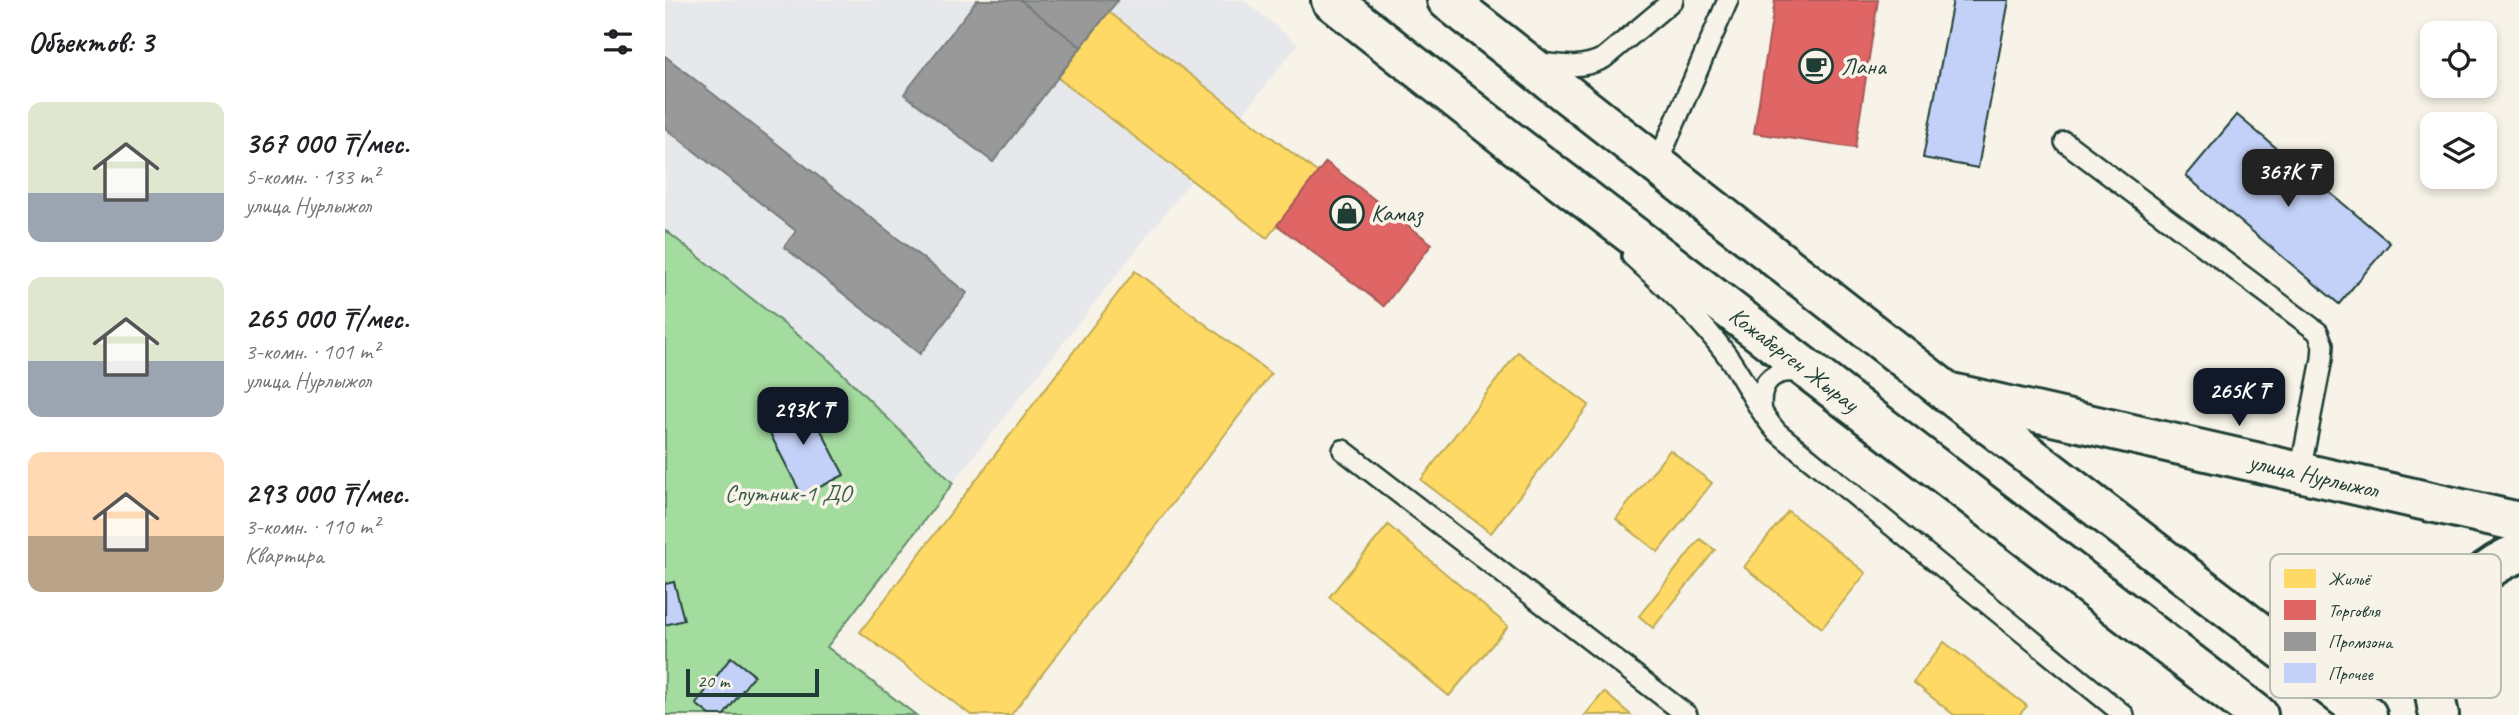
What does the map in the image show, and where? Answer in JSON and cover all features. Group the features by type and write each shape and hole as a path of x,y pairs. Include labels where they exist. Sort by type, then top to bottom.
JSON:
{"main road":[{"name":"Кожаберген Жырау","path":"1331,0 1511,142 2258,715"},
{"path":"1450,1 1947,392 2270,640"},
{"name":"улица Нурлыжол","path":"1947,392 2519,522"},
{"path":"2501,561 2519,553"},
{"path":"2345,698 2367,715"}],"lane":[{"path":"1520,58 1562,67 1595,63 1612,53 1673,0"},
{"path":"1657,164 1728,0"},
{"path":"1511,142 1683,304 1727,354 1762,413 1777,432 2124,715"},
{"path":"2064,142 2318,332 2323,345 2322,359 2300,472"},
{"path":"1762,413 1761,395 1770,378 1791,371 1820,378"},
{"path":"1343,450 1687,715"}],"shaded area":[{"path":"665,0 1243,0 1298,44 953,483 827,358 665,230"}],"green space":[{"name":"Спутник-1 ДО","path":"665,230 827,358 953,483 827,647 916,715 665,715"}],"building: Жильё":[{"path":"1109,12 1318,173 1267,238 1058,78"},
{"path":"1135,271 1271,374 1011,715 971,715 860,632"},
{"path":"1518,352 1589,405 1491,533 1421,480"},
{"path":"1670,450 1712,483 1658,552 1616,519"},
{"path":"1788,511 1866,573 1822,628 1744,567"},
{"path":"1388,525 1508,626 1449,696 1329,597"},
{"path":"1700,539 1715,550 1653,628 1639,616"},
{"path":"1944,642 2027,706 2019,715 1954,715 1913,682"},
{"path":"1604,692 1631,715 1585,715"}],"building: Торговля":[{"name":"Лана","path":"1775,0 1878,0 1855,148 1754,133"},
{"path":"1326,162 1432,244 1384,306 1277,225"}],"building: Промзона":[{"path":"977,0 1020,0 1081,47 993,162 904,94"},
{"path":"1020,0 1118,0 1081,47"},
{"path":"665,56 967,293 920,354 784,247 796,231 665,128"}],"building: Прочее":[{"path":"1953,0 2009,0 1978,168 1923,158"},
{"path":"2237,115 2390,243 2339,304 2186,176"},
{"path":"805,399 844,475 802,496 763,420"},
{"path":"674,582 684,620 665,625 665,584"},
{"path":"731,657 754,675 724,715 710,715 696,704"}],"place":[{"name":"Лана","path":"1816,66"},
{"name":"Камаз","path":"1347,213"}]}
